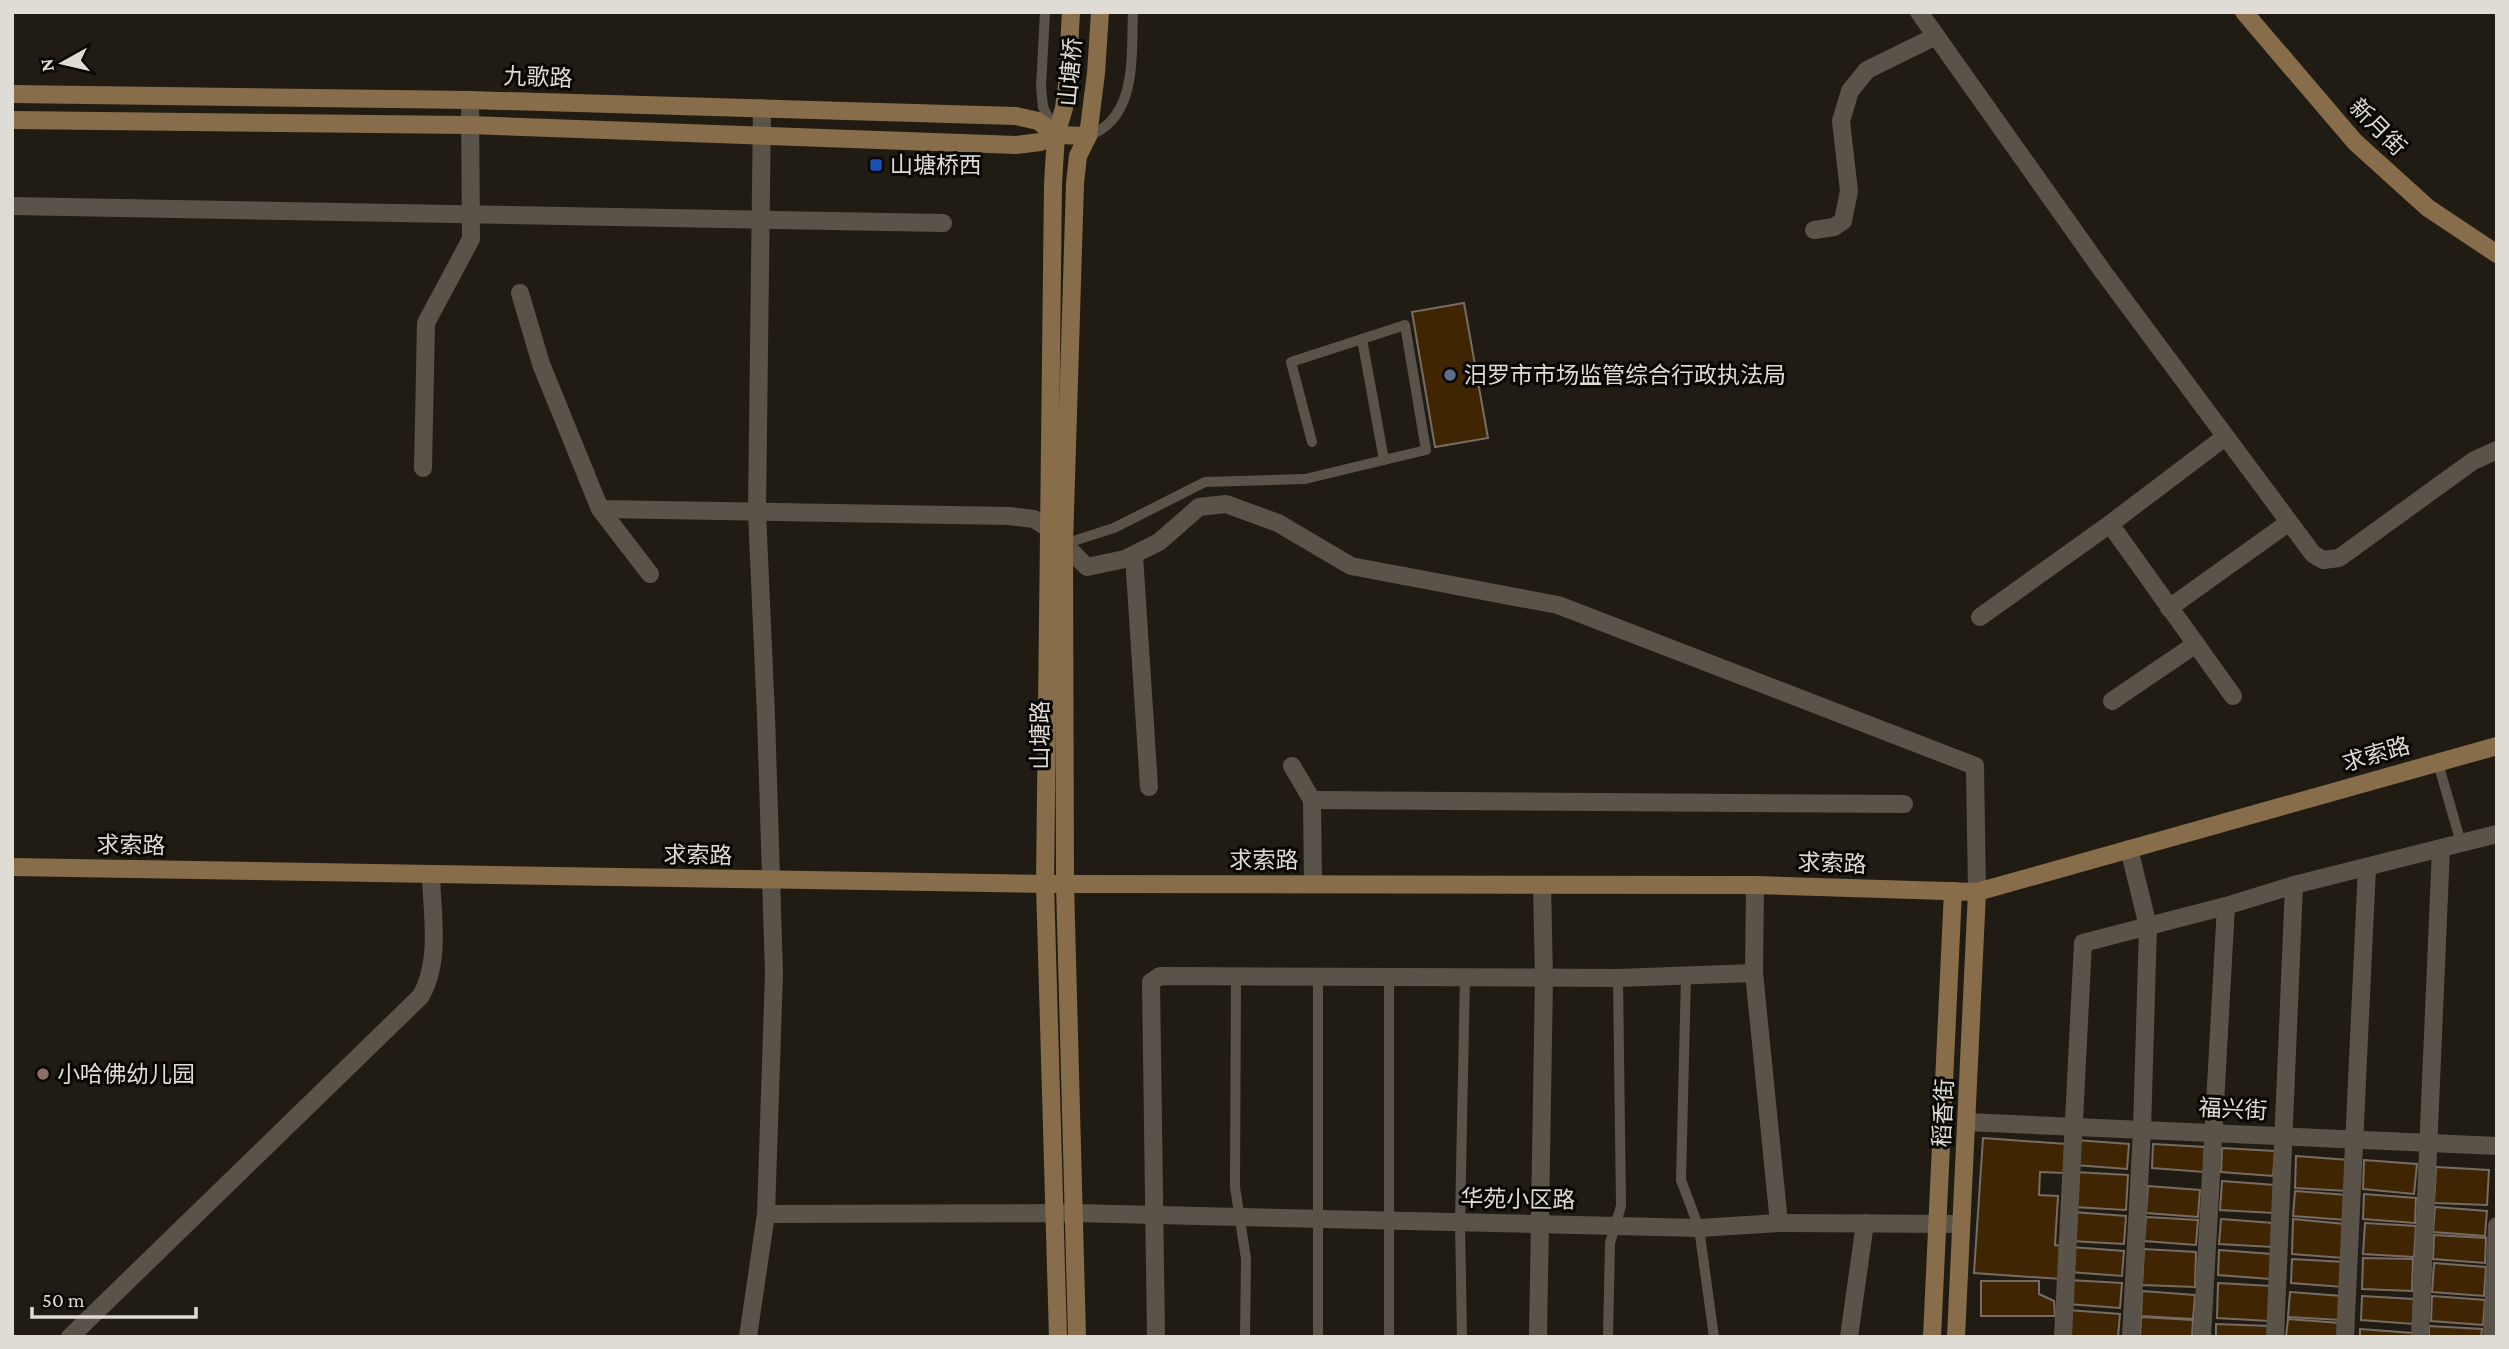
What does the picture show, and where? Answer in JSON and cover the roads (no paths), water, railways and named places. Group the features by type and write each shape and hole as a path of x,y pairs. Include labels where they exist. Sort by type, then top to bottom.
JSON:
{"street":[{"name":"山塘桥","path":"1056,135 1067,85 1072,12"},
{"name":"山塘桥","path":"1088,136 1100,12"},
{"path":"1919,12 2104,273 2312,554 2323,560 2339,558 2473,461 2497,450"},
{"name":"新月街","path":"2244,12 2355,142 2428,208 2497,254"},
{"path":"1814,230 1834,228 1843,220 1849,191 1841,121 1850,92 1867,70 1936,36"},
{"name":"九歌路","path":"12,94 470,100 1016,116 1038,121 1056,135"},
{"path":"423,468 426,323 471,239 470,100"},
{"path":"748,1337 766,1214 774,973 757,512 761,108"},
{"name":"九歌路","path":"12,120 469,125 1016,145 1040,142 1056,135 1088,136"},
{"name":"山塘路","path":"1056,135 1048,528 1045,884 1064,1213 1077,1337"},
{"name":"山塘路","path":"1058,1337 1064,1213 1065,544 1075,183 1079,156 1088,136"},
{"path":"12,206 943,223"},
{"path":"520,293 541,364 600,509 650,574"},
{"path":"1980,617 2225,438"},
{"path":"600,509 1009,516 1034,520 1048,528 1087,567 1134,555 1159,542 1199,507 1226,503 1278,523 1352,566 1558,605 1975,766 1977,892"},
{"path":"2169,608 2288,523"},
{"path":"2110,524 2232,696"},
{"path":"1134,555 1149,787"},
{"path":"2112,701 2196,644"},
{"name":"求索路","path":"12,867 771,881 1755,885 1977,892 2497,746"},
{"path":"1292,766 1312,800 1313,884"},
{"path":"1312,800 1904,804"},
{"path":"2063,1337 2082,943 2226,906 2294,885 2497,834"},
{"path":"2129,849 2148,926 2142,1130 2131,1337"},
{"path":"2420,1337 2441,849"},
{"path":"2345,1337 2367,867"},
{"path":"70,1337 421,996 430,980 434,959 431,875"},
{"path":"1538,1337 1544,978 1542,885"},
{"path":"1755,885 1754,973 1779,1223"},
{"path":"2275,1337 2294,885"},
{"path":"1932,1337 1954,891"},
{"name":"稻香街","path":"1956,1337 1977,892"},
{"path":"2202,1337 2226,906"},
{"path":"1156,1337 1151,982 1160,976 1618,978 1754,973"},
{"name":"福兴街","path":"1967,1122 2497,1146"},
{"name":"华苑小区路","path":"766,1214 1064,1213 1699,1228 1779,1223 1961,1224"},
{"path":"1849,1337 1865,1223"},
{"path":"2492,1337 2497,1226"}],"lane":[{"path":"1045,12 1042,97 1043,107 1056,135"},
{"path":"1088,136 1102,130 1125,101 1129,83 1133,12"},
{"path":"1065,544 1114,528 1205,482 1305,479 1426,450 1405,325 1291,362 1312,442"},
{"path":"1363,339 1384,460"},
{"path":"2438,763 2461,844"},
{"path":"1236,976 1235,1187 1246,1259 1245,1337"},
{"path":"1318,976 1318,1337"},
{"path":"1686,976 1681,1180 1699,1228 1714,1337"},
{"path":"1389,977 1390,1337"},
{"path":"1462,1337 1460,1223 1465,977"},
{"path":"1608,1337 1610,1243 1621,1206 1618,978"}],"place":[{"name":"山塘桥西","path":"876,165"},
{"name":"汨罗市市场监管综合行政执法局","path":"1450,375"},
{"name":"小哈佛幼儿园","path":"43,1074"}]}
